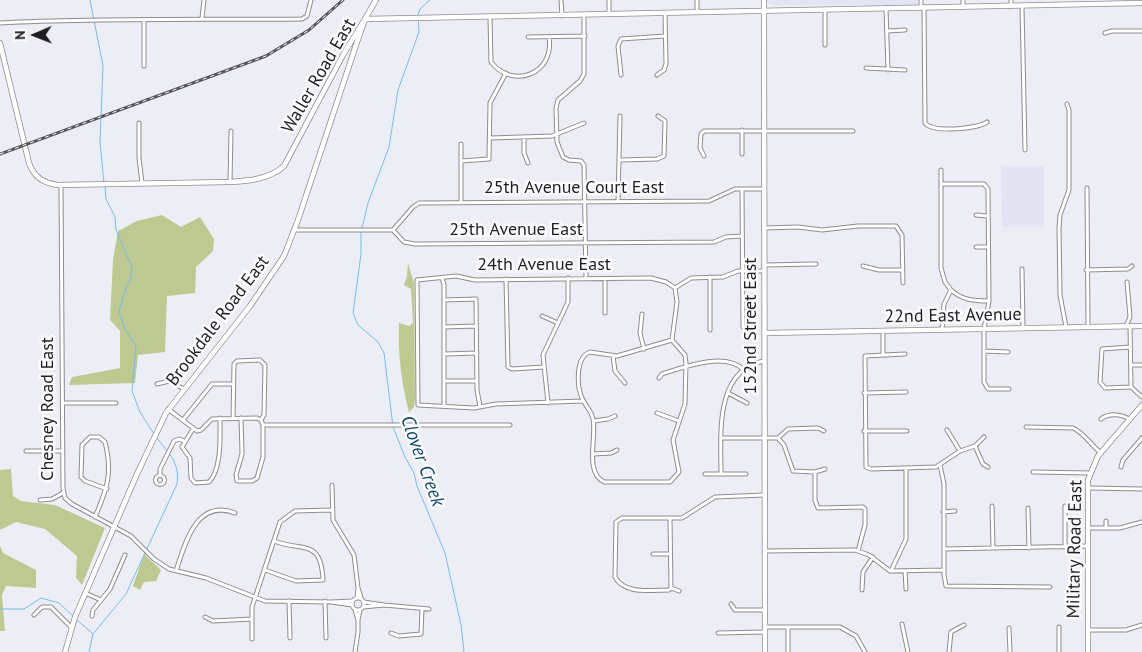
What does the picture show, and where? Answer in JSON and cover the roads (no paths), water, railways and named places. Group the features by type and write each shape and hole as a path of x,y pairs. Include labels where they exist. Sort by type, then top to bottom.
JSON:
{"street":[{"path":"202,18 204,0"},
{"path":"0,23 306,17 311,0"},
{"name":"Brookdale Road East","path":"65,652 71,627 85,593 168,409 266,284 284,256 365,19 376,0"},
{"path":"562,0 562,16"},
{"path":"609,0 609,15"},
{"path":"697,0 698,12"},
{"name":"152nd Street East","path":"764,0 765,652"},
{"path":"921,0 923,7 925,123 930,128 951,129 987,122"},
{"path":"963,0 963,7"},
{"name":"Waller Road East","path":"0,44 32,171 44,182 61,185 230,182 257,179 274,173 284,166 343,55 365,19 490,18 764,10 963,7 1011,3 1022,6 1064,2 1142,3"},
{"path":"1022,6 1025,150"},
{"path":"886,8 888,70"},
{"path":"825,9 825,45"},
{"path":"657,75 665,68 665,13"},
{"path":"584,16 583,77 558,100 556,135 563,158 583,162 586,279"},
{"path":"490,18 490,59 493,64 504,72 527,75 541,67 550,54 549,37"},
{"path":"144,21 144,66"},
{"path":"887,31 905,30"},
{"path":"1105,33 1112,31 1142,31"},
{"path":"528,37 585,36"},
{"path":"621,76 619,40 666,36"},
{"path":"866,68 905,70"},
{"path":"461,161 489,159 491,101 504,72"},
{"path":"1066,327 1060,296 1059,228 1060,215 1069,190 1069,110 1067,104"},
{"path":"618,202 621,160 620,116"},
{"path":"621,160 662,157 665,152 665,121 658,116"},
{"path":"139,123 139,158 142,183"},
{"path":"490,138 556,135 584,123"},
{"path":"742,130 742,154"},
{"path":"704,156 700,144 702,132 742,130 853,131"},
{"path":"230,182 231,131"},
{"path":"524,137 524,153 528,162"},
{"path":"461,144 461,202"},
{"path":"941,170 941,268 946,282 958,296 971,300 989,301"},
{"path":"941,184 986,185 989,301 984,329 985,387 1009,389"},
{"name":"Chesney Road East","path":"61,185 63,493 72,504 114,526 141,545 159,563 176,571 206,578 255,598 269,601 352,603"},
{"path":"1086,188 1088,326"},
{"path":"742,189 743,327"},
{"name":"25th Avenue Court East","path":"393,230 417,204 711,200 730,191 764,189"},
{"path":"976,215 988,216"},
{"path":"764,228 798,227 822,230 890,225 899,228 902,235 903,283"},
{"path":"294,230 393,230"},
{"name":"25th Avenue East","path":"393,230 404,242 410,244 714,242 726,237 742,236"},
{"path":"976,247 988,247"},
{"path":"764,264 816,264"},
{"path":"863,266 879,270 902,270"},
{"path":"1086,270 1128,269 1132,266"},
{"path":"1022,269 1023,328"},
{"path":"672,340 613,356 590,352 584,354 580,361 581,395 594,420 595,474 602,481 668,482 674,480 679,472 673,440 685,404 686,366 685,355 672,340 677,302 675,288 691,278 726,277 734,272 764,271"},
{"name":"24th Avenue East","path":"444,406 418,405 417,280 456,276 475,280 651,278 670,284 675,288"},
{"path":"710,277 710,330"},
{"path":"442,278 445,354 444,406 583,401"},
{"path":"548,403 544,368 545,348 568,302 568,278"},
{"path":"506,279 508,367 512,369 544,368"},
{"path":"605,279 606,313"},
{"path":"1127,282 1130,317 1128,326 1131,387"},
{"path":"942,330 944,304 951,290"},
{"path":"444,300 476,299 477,381 480,406"},
{"path":"642,314 640,333 644,349"},
{"path":"542,316 558,323"},
{"path":"444,327 476,326"},
{"name":"22nd East Avenue","path":"764,333 1142,326"},
{"path":"883,331 883,354"},
{"path":"1130,347 1102,349 1102,386 1106,388 1131,387 1142,397"},
{"path":"984,351 1008,352"},
{"path":"445,354 476,353"},
{"path":"905,354 864,356 866,467 928,469 940,465 960,450 975,446 984,437"},
{"path":"613,356 614,371 625,383"},
{"path":"234,418 233,384 235,362 260,360 264,363 264,415 261,420"},
{"path":"721,473 722,412 728,393 744,370 755,363 764,361"},
{"path":"659,378 662,374 702,362 733,362 744,370"},
{"path":"1131,365 1142,365"},
{"path":"157,384 169,381 184,388"},
{"path":"445,381 477,381"},
{"path":"183,420 212,384 233,384"},
{"path":"864,393 906,392"},
{"path":"728,393 747,403"},
{"path":"62,403 116,403"},
{"name":"Military Road East","path":"1088,652 1087,488 1090,473 1100,453 1142,405"},
{"path":"168,409 193,429 200,430 210,419 242,418 261,420"},
{"path":"658,414 679,421"},
{"path":"1101,419 1112,415 1123,416 1129,419"},
{"path":"594,420 608,419 615,416"},
{"path":"193,429 182,447 190,458 192,482 210,482 220,452 220,418"},
{"path":"242,418 242,454 236,475 237,481 252,481 257,478 262,458 263,425 261,420"},
{"path":"263,425 510,425"},
{"path":"1026,427 1073,428 1079,431 1100,453"},
{"path":"721,438 778,438 788,429 818,428 824,431"},
{"path":"947,430 960,450"},
{"path":"864,431 907,431"},
{"path":"95,517 107,489 109,478 105,442 98,437 92,436 85,440 82,446 82,479 107,489"},
{"path":"778,438 784,445 792,470 814,472 825,470"},
{"path":"1121,467 1123,460 1142,438"},
{"path":"160,475 160,469 174,441 179,439 184,441"},
{"path":"975,446 983,464 988,467"},
{"path":"594,454 611,453 617,450"},
{"path":"26,451 62,451"},
{"path":"940,465 943,478 944,570 946,586 1050,587"},
{"path":"891,571 906,539 906,469"},
{"path":"814,472 815,500 818,508 864,508 865,525 858,550"},
{"path":"1033,472 1090,473"},
{"path":"705,474 746,474"},
{"path":"332,485 334,524 348,542 356,559 358,588 356,598 352,603 359,609 384,605"},
{"path":"1087,488 1142,489"},
{"path":"40,500 52,499 63,493"},
{"path":"679,592 671,588 668,590 636,590 620,584 616,580 616,522 622,518 685,517 714,497 765,495"},
{"path":"992,506 993,548"},
{"path":"1065,506 1065,547"},
{"path":"1028,508 1029,548"},
{"path":"252,639 255,598 280,522 288,514 299,510 332,510"},
{"path":"176,571 187,539 200,518 211,511 235,513"},
{"path":"943,512 955,511"},
{"path":"670,518 671,588"},
{"path":"1106,520 1106,528"},
{"path":"1087,528 1127,527 1142,522"},
{"path":"264,570 296,581 322,580 321,562 313,550 304,546 286,546 274,541"},
{"path":"944,549 1088,546"},
{"path":"765,551 858,550 873,557 891,571 944,570"},
{"path":"653,554 670,554"},
{"path":"92,616 93,610 110,589 125,555"},
{"path":"862,590 863,572 873,557"},
{"path":"905,571 906,589"},
{"path":"355,652 359,609 363,600 358,588"},
{"path":"85,593 101,600"},
{"path":"356,598 384,605 429,609"},
{"path":"289,601 290,638"},
{"path":"325,601 326,638"},
{"path":"731,604 737,610 765,610"},
{"path":"34,615 42,607 51,607 71,627"},
{"path":"391,633 399,636 421,634 422,609"},
{"path":"205,617 213,621 252,619"},
{"path":"902,624 907,640 908,652"},
{"path":"950,652 951,632 964,625"},
{"path":"1088,630 1126,630 1142,626"},
{"path":"788,627 788,652"},
{"path":"718,633 788,627 843,628 859,639 865,652"},
{"path":"1059,627 1059,652"},
{"path":"1009,628 1010,652"}],"waterway":[{"path":"90,0 103,66 100,142 104,183"},
{"name":"Clover Creek","path":"362,228 368,203 389,147 398,90 419,32 418,15 420,9 430,0"},
{"path":"105,187 106,199 115,217 116,230 132,267 131,278 125,290 119,312 125,329 136,346 132,391 140,412 154,434"},
{"name":"Clover Creek","path":"361,232 361,254 353,313 358,325 378,342 384,353 393,427 405,457 414,473 417,486 445,553 461,625 464,652"},
{"path":"89,652 93,634 126,594 177,484 175,464 156,437"},
{"path":"0,609 24,609 41,598 59,603 73,616"},
{"path":"76,619 93,634"}],"railway":[{"path":"0,154 266,56 309,30 343,0"}]}
